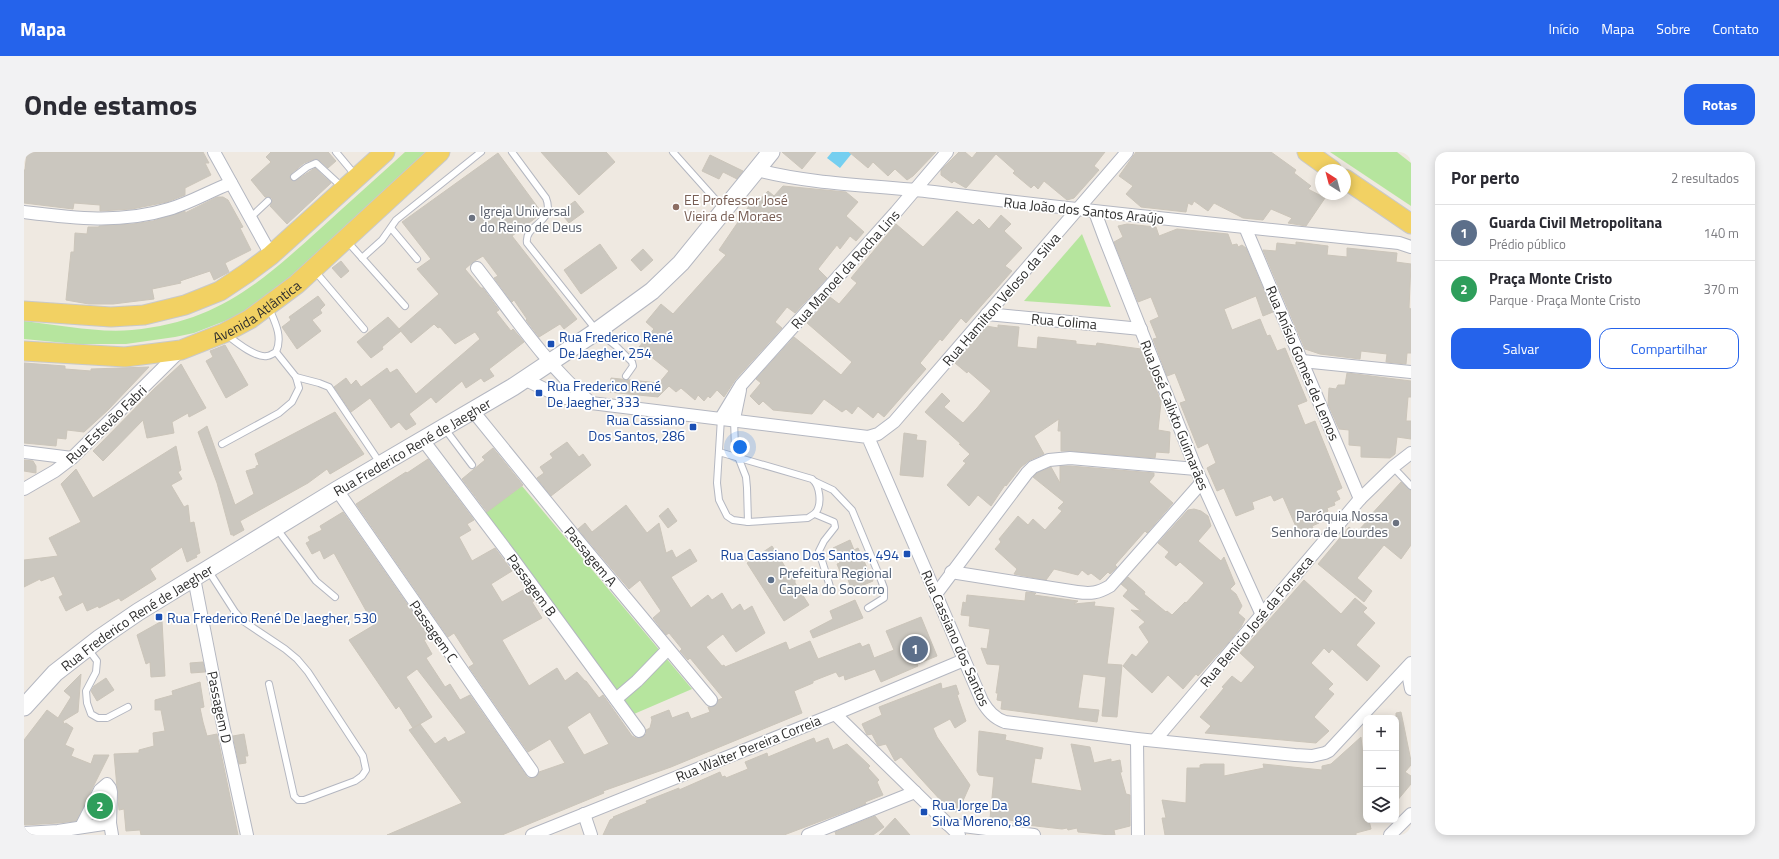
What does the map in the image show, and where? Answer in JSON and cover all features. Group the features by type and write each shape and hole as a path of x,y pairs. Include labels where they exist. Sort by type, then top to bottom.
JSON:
{"main road":[{"path":"24,311 111,317 144,315 185,305 220,291 271,255 385,152"},
{"name":"Avenida Atlântica","path":"24,351 125,357 181,350 224,333 250,319 297,284 440,152"},
{"name":"Rua Frederico René de Jaegher","path":"24,707 55,672 87,647 138,612 337,490 473,411 550,363 652,291 681,263 771,152"},
{"path":"1306,152 1323,164"},
{"path":"1351,183 1411,224"}],"street":[{"path":"214,152 271,255"},
{"name":"Rua Manoel da Rocha Lins","path":"721,418 741,385 947,152"},
{"name":"Rua Hamilton Veloso da Silva","path":"868,437 878,434 894,422 1127,152"},
{"name":"Rua João dos Santos Araújo","path":"757,170 786,177 915,190 1095,212 1399,242 1411,247"},
{"path":"24,212 88,219 136,217 170,209 231,183"},
{"name":"Rua José Calixto Guimarães","path":"1095,212 1104,239 1196,469 1262,615"},
{"name":"Rua Anísio Gomes de Lemos","path":"1245,227 1360,499"},
{"path":"477,268 550,363 572,387 590,403"},
{"name":"Rua Colima","path":"987,314 1141,329"},
{"name":"Rua Estevão Fabri","path":"24,489 55,471 72,458 181,350"},
{"path":"1302,362 1411,372"},
{"path":"524,379 561,396 590,403 734,419 868,437"},
{"path":"734,419 741,385"},
{"name":"Passagem A","path":"473,411 576,538 711,700"},
{"name":"Rua Cassiano dos Santos","path":"868,437 982,702 988,711 996,718 1005,722 1137,739 1296,755 1319,755 1329,750 1409,666"},
{"name":"Passagem B","path":"423,440 616,698 639,731"},
{"path":"24,452 72,458"},
{"name":"Rua Benicio José da Fonseca","path":"1155,740 1360,499 1393,467 1411,453"},
{"path":"936,594 951,572 1027,473 1040,463 1049,460 1070,458 1196,469"},
{"path":"951,572 1089,594 1099,592 1110,586 1202,482"},
{"name":"Passagem C","path":"337,490 532,771"},
{"name":"Passagem D","path":"201,574 219,704 247,835"},
{"path":"616,698 637,681 668,649"},
{"name":"Rua Walter Pereira Correia","path":"532,835 835,714 964,660"},
{"path":"1409,666 1411,689"},
{"path":"835,714 959,835"},
{"path":"1137,739 1138,835"},
{"path":"24,833 81,827 111,829 111,792 109,785 106,784 100,790 81,827"},
{"path":"808,835 915,792"},
{"path":"584,814 591,835"},
{"path":"1390,835 1411,814"},
{"path":"947,824 1034,835"}],"lane":[{"path":"336,152 351,183"},
{"path":"362,258 382,240 396,220 480,152"},
{"path":"512,152 546,198 549,206 548,213 528,233 526,238 527,243 597,331 616,346 632,362 633,366 626,376"},
{"path":"673,152 724,210"},
{"path":"294,177 307,167 316,163 351,183"},
{"path":"250,218 268,201"},
{"path":"391,228 417,259"},
{"path":"345,239 405,306"},
{"path":"313,269 364,330"},
{"path":"224,333 240,346 257,354 267,356 276,352 280,345 277,327 268,305"},
{"path":"222,444 279,413 292,402 299,388 296,377 276,352"},
{"path":"296,377 319,383 329,388 380,465"},
{"path":"721,418 717,483 719,500 727,516 733,520 748,522 808,518 815,514 818,507 818,488 816,482"},
{"path":"734,419 734,443 738,458 746,477 748,522"},
{"path":"444,427 472,465"},
{"path":"719,452 812,478 816,482 833,490 852,510 884,588 884,598 868,608"},
{"path":"1393,467 1411,486"},
{"path":"815,514 834,522 835,528 824,541 819,550 831,590"},
{"path":"276,528 316,581 335,597"},
{"path":"201,574 244,621 285,649 308,672 363,756 366,764 366,770 362,776 355,781 304,800 298,800 294,796 269,684"},
{"path":"87,647 97,661 96,672 86,691 91,714 98,718 107,718 128,707"}],"green space":[{"path":"405,152 431,152 267,299 230,319 194,333 126,344 76,344 24,339 24,321 92,330 119,331 162,326 213,309 257,283 298,249"},
{"path":"1330,152 1397,152 1411,163 1411,206 1351,166 1351,164 1348,164"},
{"path":"1082,234 1111,307 1024,301"},
{"path":"522,486 692,689 634,714 483,514"},
{"path":"104,795 104,818 92,820 91,819"}],"water":[{"path":"832,152 853,152 840,168 827,158"}],"building":[{"path":"27,152 203,152 209,163 205,163 211,175 185,188 185,195 167,202 132,209 100,211 100,205 74,203 73,209 24,203 24,170"},
{"path":"271,152 328,152 336,161 328,168 319,160 315,159 304,163 291,174 290,179 295,181 315,168 331,183 287,224 270,206 272,198 265,197 251,180 271,162 266,157"},
{"path":"541,152 606,152 615,162 579,195"},
{"path":"782,152 816,152 802,169"},
{"path":"849,152 936,152 913,176 907,180 895,169 888,176 873,162 868,168"},
{"path":"959,152 965,152 972,158 977,152 1105,152 1094,166 1099,170 1074,198 1067,200 1044,181 1038,189 1034,185 1031,188 1013,173 1015,171 996,154 966,188 954,181 952,183 941,175 941,170"},
{"path":"1136,152 1271,152 1296,170 1294,173 1311,186 1308,189 1315,193 1315,200 1324,200 1306,226 1288,223 1292,218 1271,209 1263,220 1243,218 1214,203 1208,211 1194,201 1192,205 1188,203 1186,212 1141,207 1126,194 1133,186 1119,176"},
{"path":"498,153 542,213 512,236 577,319 564,329 560,324 539,337 526,320 527,319 514,300 512,302 494,278 498,276 483,256 465,269 481,288 483,288 499,310 496,312 511,331 513,329 524,342 489,369 494,376 484,382 481,378 466,388 462,381 436,403 431,397 409,414 416,424 406,430 399,422 391,428 370,398 351,412 334,387 346,378 351,385 356,380 361,387 387,368 390,373 397,369 416,394 480,339 475,332 455,344 440,327 438,328 434,324 411,343 399,329 439,294 417,269 431,259 402,222"},
{"path":"710,155 743,171 737,179 723,172 719,179 702,171"},
{"path":"783,186 846,192 858,202 846,216 864,232 856,241 850,236 840,249 837,245 818,269 827,278 795,313 787,307 775,322 782,328 735,380 724,397 717,390 710,398 708,396 704,401 698,395 695,400 681,388 676,392 669,386 658,397 609,392 611,378 659,383 669,371 639,347 654,329 646,322 661,304 673,314 726,255 719,250 753,200 757,203 768,191 774,196"},
{"path":"217,197 223,197 228,200 243,227 240,228 251,250 225,263 229,272 214,280 210,271 180,281 181,283 152,289 154,299 113,304 89,304 66,300 71,252 74,252 75,233 87,234 88,227 133,224 153,221 185,211 185,213"},
{"path":"575,201 584,212 569,223 560,212"},
{"path":"957,211 973,225 979,219 989,229 1001,215 1011,224 1004,231 1022,248 1005,266 1012,271 966,323 961,318 942,341 940,339 920,363 926,369 884,417 878,412 873,418 858,406 852,414 846,409 842,412 824,399 812,414 773,410 763,401 759,405 750,396 761,383 756,379 794,337 841,375 852,362 807,323 830,297 839,304 857,283 851,278 896,224 923,247"},
{"path":"1127,224 1156,227 1159,236 1177,229 1228,234 1232,245 1237,244 1238,247 1242,245 1246,248 1273,312 1263,316 1256,296 1224,309 1232,330 1260,319 1267,336 1270,335 1277,351 1285,348 1307,401 1297,405 1305,425 1315,421 1342,488 1336,491 1340,499 1334,502 1335,505 1327,508 1328,511 1326,513 1317,517 1319,523 1312,526 1314,530 1300,536 1283,497 1274,501 1271,495 1252,502 1254,509 1236,516 1224,488 1217,491 1207,468 1216,463 1208,443 1198,448 1180,403 1186,401 1175,373 1167,376 1153,339 1157,338 1150,321 1159,317 1151,297 1138,302 1114,242 1123,237 1118,226"},
{"path":"1296,242 1328,246 1327,255 1347,257 1347,248 1397,253 1396,262 1411,264 1409,308 1411,309 1411,353 1407,353 1406,364 1386,362 1387,354 1361,351 1360,359 1320,354 1305,349 1263,250 1276,251 1277,243 1296,245"},
{"path":"600,244 617,268 581,294 564,270"},
{"path":"643,249 653,260 641,271 631,260"},
{"path":"341,261 349,271 341,278 332,268"},
{"path":"318,296 325,305 320,310 322,313 312,320 321,331 297,349 282,327 291,320 289,317"},
{"path":"388,317 401,331 382,347 383,349 371,358 357,342"},
{"path":"998,325 1019,327 1017,347 1037,349 1038,337 1076,341 1076,344 1096,346 1097,343 1141,349 1161,402 1158,430 1170,432 1169,453 1156,452 1155,458 1061,451 1061,431 1058,431 1059,419 1034,436 1044,454 1030,460 1021,467 1006,486 1005,485 991,506 978,495 969,506 947,485 966,463 963,461 970,454 925,412 942,393 950,401 944,407 963,423 977,408 991,391 968,371 967,373 955,363 986,326 998,328"},
{"path":"225,345 248,385 226,398 206,361 213,357 210,351"},
{"path":"24,363 65,366 65,369 91,371 91,369 149,367 108,410 84,432 67,430 66,439 57,438 56,446 24,443"},
{"path":"181,364 206,408 189,417 188,413 172,422 174,433 147,438 143,420 103,461 93,451 154,389"},
{"path":"1347,373 1411,381 1411,397 1408,397 1406,421 1411,421 1411,439 1397,437 1395,454 1390,458 1361,457 1361,446 1349,445 1349,430 1339,429 1328,404 1329,388 1336,389 1338,385 1345,385"},
{"path":"335,412 364,454 330,474 327,469 308,483 240,521 244,530 233,536 233,534 231,535 217,483 198,432 207,426 235,505 254,494 246,471 256,468 256,466 259,465 255,454"},
{"path":"904,433 917,435 916,440 926,441 923,477 900,475"},
{"path":"567,442 579,457 583,454 591,465 551,496 537,478 544,473 540,467 553,458 550,454"},
{"path":"176,446 181,470 178,472 182,479 171,485 184,507 188,505 190,523 194,522 200,553 196,555 197,557 187,562 182,547 150,569 156,579 121,601 119,598 99,608 98,606 87,611 83,602 66,611 59,597 63,595 54,576 41,581 40,579 24,587 24,560 58,556 49,538 81,522 61,484 76,469 93,498"},
{"path":"493,448 523,485 487,512 462,479 485,460 482,457"},
{"path":"428,459 474,520 467,524 471,530 459,537 472,561 495,548 512,571 491,584 502,602 525,589 534,601 532,602 542,618 502,640 529,686 557,668 565,681 577,672 599,698 603,695 632,736 636,738 643,737 646,734 646,730 650,728 652,720 651,717 669,710 672,718 688,712 691,719 710,712 708,707 715,706 718,700 723,698 690,658 688,660 680,651 682,649 669,633 666,635 653,618 661,611 640,580 629,589 578,529 585,523 592,532 626,505 647,533 659,523 666,553 672,550 676,558 690,549 697,561 671,577 691,608 708,595 712,600 722,593 732,610 740,604 744,611 752,606 765,633 736,652 723,634 706,647 722,666 724,665 725,667 786,642 789,650 810,641 818,659 860,643 862,647 869,644 874,658 894,650 886,631 921,617 937,656 881,682 875,669 845,680 844,675 839,677 836,672 813,681 813,683 794,691 802,713 671,767 603,791 604,793 502,835 387,835 462,803 409,730 413,728 399,706 396,709 349,640 374,625 334,553 324,559 320,550 312,554 306,543 310,541 308,537 322,530 320,526 343,512 430,637 424,640 432,654 426,658 445,687 450,684 460,700 470,695 528,778 536,777 539,772 565,763 550,739 528,752 469,667 474,664 454,633 448,637 356,504","holes":["417,669 465,731 466,733 448,742 445,737 435,744 420,724 432,717 406,677","590,712 609,744 584,755 567,727"]},
{"path":"24,460 33,461 36,466 36,473 24,471"},
{"path":"1060,466 1154,473 1154,476 1149,482 1173,503 1147,533 1145,531 1115,565 1117,567 1110,574 1108,572 1100,580 1091,573 1088,575 1082,570 1078,575 1054,569 1046,580 1014,574 1017,569 995,549 1001,542 999,539 1018,516 1028,525 1033,519 1045,530 1062,511 1058,508 1064,502 1033,477 1037,473 1051,467 1060,483"},
{"path":"1401,482 1411,490 1411,545 1401,559 1384,545 1357,578 1372,591 1364,602 1318,564 1349,527 1356,533"},
{"path":"668,508 677,521 668,528 659,516"},
{"path":"1194,509 1201,511 1208,516 1211,526 1198,541 1221,561 1224,557 1235,584 1230,589 1236,594 1242,606 1238,613 1245,619 1241,627 1228,643 1198,676 1196,674 1183,689 1168,675 1152,693 1123,666 1132,654 1136,657 1149,642 1139,627 1145,622 1131,610 1141,611 1123,596 1128,590 1121,584 1128,577 1145,592 1144,594 1172,615 1185,602 1186,603 1204,583 1180,562 1176,566 1165,557 1169,552 1158,543 1188,510"},
{"path":"850,540 854,550 858,548 873,581 852,590 845,572 841,574 837,564 840,563 833,548"},
{"path":"772,546 789,573 795,576 795,583 809,605 784,621 747,563"},
{"path":"1304,580 1341,614 1355,598 1367,608 1363,612 1375,623 1356,645 1380,666 1367,681 1332,649 1329,653 1324,648 1311,663 1333,684 1328,689 1334,694 1314,717 1329,731 1316,743 1205,733 1211,726 1200,717 1224,688 1222,687 1232,676 1241,683 1255,667 1240,653"},
{"path":"1026,592 1036,593 1034,595 1078,601 1074,604 1095,602 1094,606 1114,608 1107,664 1122,665 1117,717 1102,716 1106,677 1083,674 1078,708 1099,710 1097,722 1001,709 1002,701 997,700 998,693 996,693 1000,665 987,664 981,648 987,649 990,629 969,626 970,616 961,615 963,602 966,603 967,595 1025,601"},
{"path":"855,600 863,618 813,638 810,631 833,619 830,611"},
{"path":"162,621 165,676 151,677 150,662 146,664 137,635"},
{"path":"203,662 205,672 191,673 190,663"},
{"path":"81,674 78,712 63,721 64,724 66,723 73,728 65,745 74,749 71,756 91,764 94,755 109,755 76,821 24,825 24,740 47,710 58,718 71,697 64,691"},
{"path":"106,678 114,690 97,701 91,691 94,686"},
{"path":"200,682 204,707 200,708 203,722 207,736 217,734 238,835 141,835 140,830 126,831 124,809 119,810 114,754 139,753 139,750 154,746 153,733 165,731 161,710 155,710 155,700 173,695 172,691"},
{"path":"941,683 942,689 956,685 959,694 957,695 966,721 955,728 950,719 933,728 937,737 970,785 956,812 942,805 943,803 901,757 895,761 886,744 878,746 872,734 867,735 862,724 882,715 879,707"},
{"path":"1401,712 1411,761 1411,765 1405,772 1411,776 1411,784 1399,798 1399,715 1396,715 1396,713"},
{"path":"979,731 1006,735 1005,740 1043,748 1041,759 1035,758 1031,783 1082,791 1071,744 1090,747 1094,763 1111,759 1111,762 1120,760 1122,772 1120,772 1126,794 1130,795 1130,826 1114,830 1115,835 1111,835 1078,832 1077,828 1068,830 1067,828 1062,829 1027,825 1026,822 990,818 994,777 979,775 977,771"},
{"path":"244,734 248,756 245,756 246,763 239,764 233,736"},
{"path":"1361,737 1363,755 1363,823 1370,823 1371,829 1356,833 1356,835 1165,835 1162,818 1166,818 1162,800 1186,803 1187,768 1200,768 1200,765 1204,764 1224,764 1224,776 1264,768 1263,764 1322,770 1322,766 1331,764"},
{"path":"814,738 816,743 828,738 833,750 847,744 870,766 868,768 879,780 877,782 883,795 865,802 866,804 784,835 603,835 610,820 614,818 613,817 647,803 646,801 679,788 679,790 720,772 722,777 725,776 726,778 748,769 745,762 767,753 768,757"},
{"path":"875,816 884,827 873,835 836,835 835,832"},
{"path":"895,818 910,835 879,835"}],"place":[{"name":"EE Professor José Vieira de Moraes","path":"676,207"},
{"name":"Igreja Universal do Reino de Deus","path":"472,218"},
{"name":"Rua Frederico René De Jaegher, 254","path":"551,344"},
{"name":"Rua Frederico René De Jaegher, 333","path":"539,393"},
{"name":"Rua Cassiano Dos Santos, 286","path":"693,427"},
{"name":"Paróquia Nossa Senhora de Lourdes","path":"1396,523"},
{"name":"Rua Cassiano Dos Santos, 494","path":"907,554"},
{"name":"Prefeitura Regional Capela do Socorro","path":"771,580"},
{"name":"Rua Frederico René De Jaegher, 530","path":"159,617"},
{"name":"Guarda Civil Metropolitana","path":"915,649"},
{"name":"Praça Monte Cristo","path":"100,806"},
{"name":"Rua Jorge Da Silva Moreno, 88","path":"924,812"}]}
